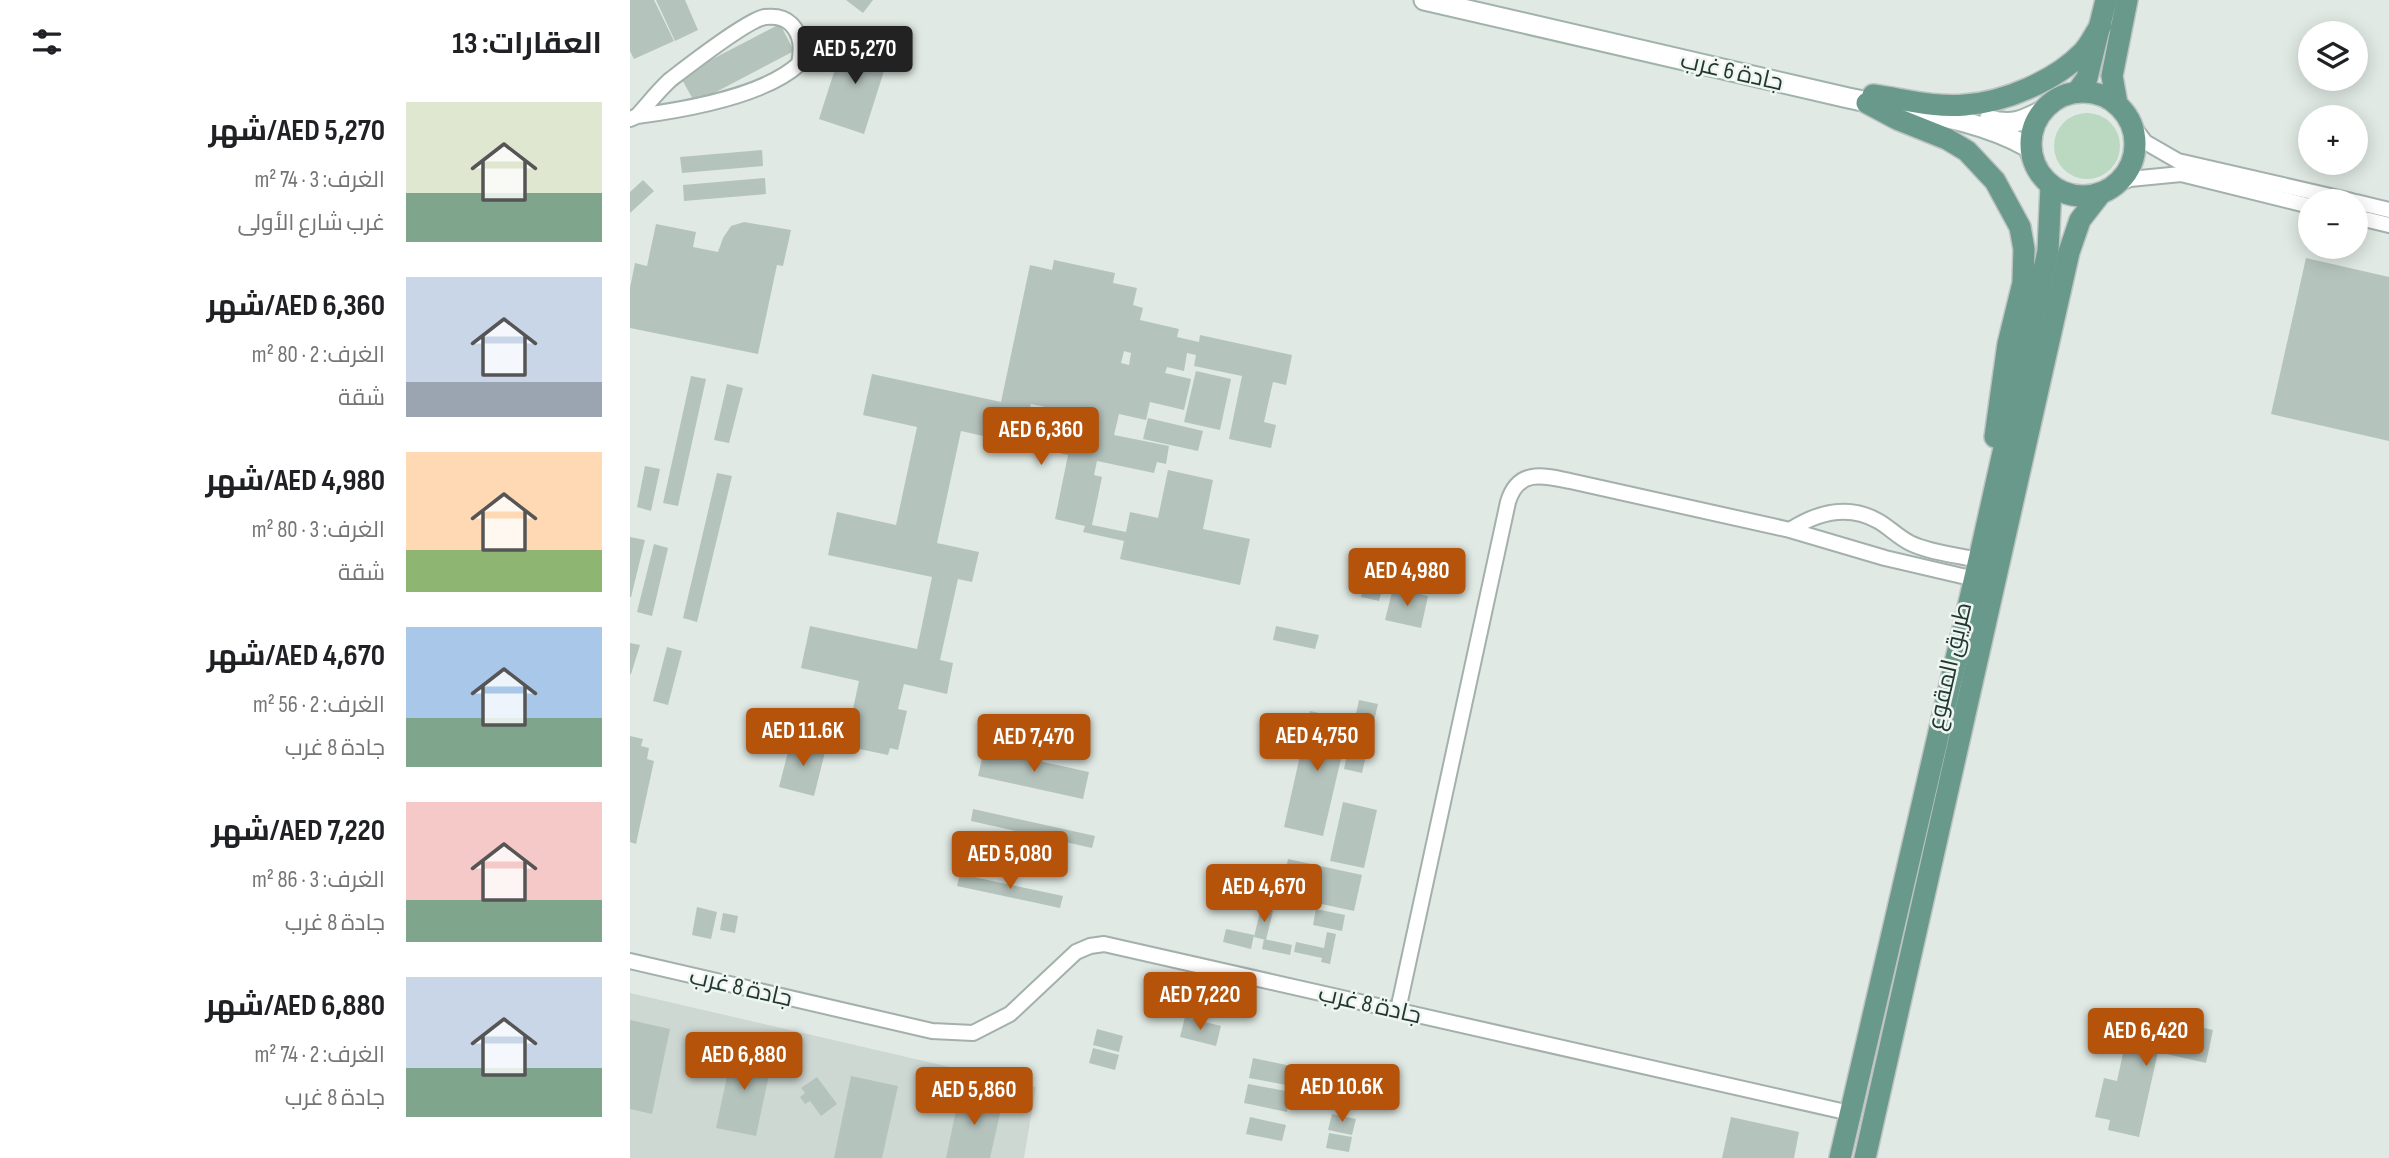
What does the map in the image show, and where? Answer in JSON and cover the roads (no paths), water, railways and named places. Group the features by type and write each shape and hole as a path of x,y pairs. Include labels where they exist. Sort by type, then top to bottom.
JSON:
{"main road":[{"name":"جادة 6 غرب","path":"1424,0 1870,99 2005,124 2019,122 2044,110"},
{"name":"جادة 6 غرب","path":"1468,0 1997,131 2028,147 2032,156"},
{"path":"2077,92 2087,78 2106,0"},
{"path":"2117,104 2112,76 2127,0"},
{"path":"1870,99 1966,105 2031,87 2061,70 2084,52 2101,25"},
{"path":"2077,92 2105,97 2117,104 2133,126 2135,154 2128,171 2109,189 2084,196 2067,194 2052,186 2042,176 2032,156 2032,135 2044,110 2064,96 2077,92"},
{"path":"1870,99 1897,119 1947,139 1967,151 1995,181 2020,226 2024,249 2023,283 2008,344 1996,417 1995,447 2000,469"},
{"name":"طريق المقوع","path":"1840,1158 2048,251 2052,186"},
{"name":"طريق المقوع","path":"1865,1158 2069,252 2080,220 2109,189"}],"street":[{"path":"767,17 778,17 787,20 795,28 800,40 799,64 779,79 695,108 633,118 670,81 749,23 767,17"},
{"path":"2133,126 2145,142 2178,161 2298,189"},
{"path":"2109,189 2130,179 2180,174 2298,203"},
{"path":"2368,205 2389,210"},
{"path":"2368,220 2389,225"},
{"path":"1398,1010 1506,513 1516,486 1531,477 1550,477 1790,530 1885,558 1977,569"},
{"path":"1790,530 1818,515 1834,511 1850,512 1880,522 1902,539 1977,569"},
{"name":"جادة 8 غرب","path":"630,961 932,1031 973,1033 1010,1014 1076,952 1097,944 1112,945 1850,1113"}]}
